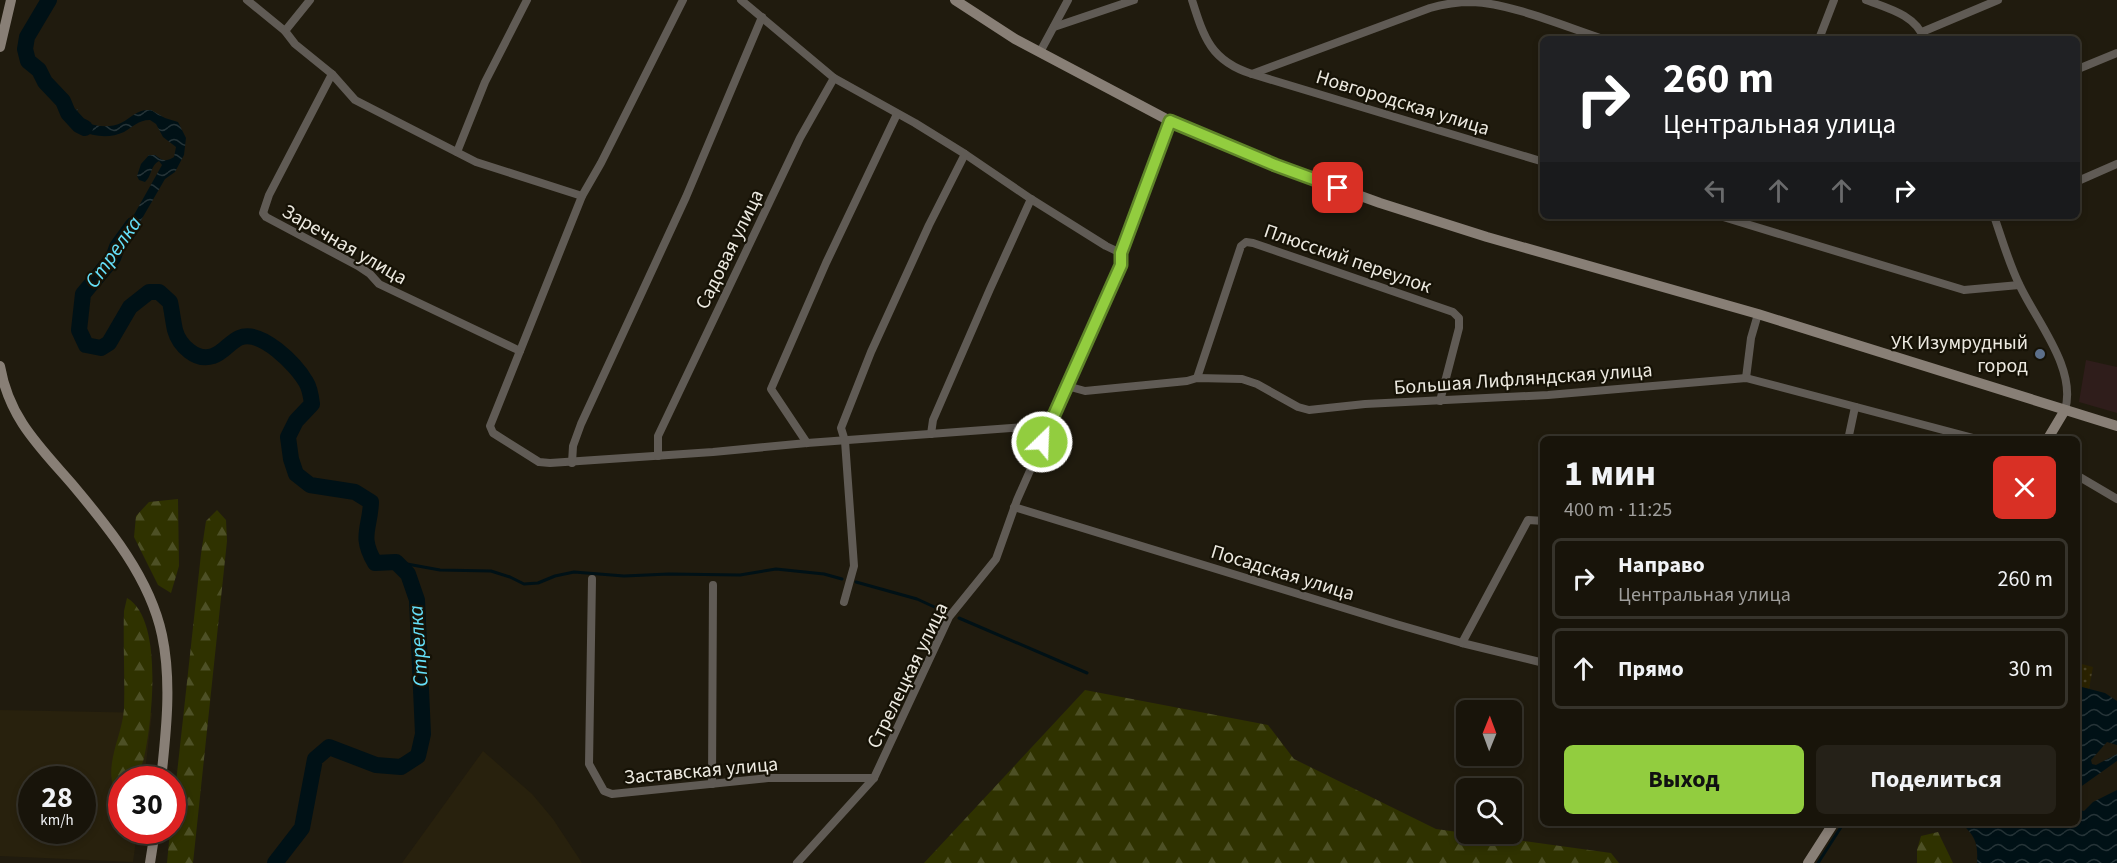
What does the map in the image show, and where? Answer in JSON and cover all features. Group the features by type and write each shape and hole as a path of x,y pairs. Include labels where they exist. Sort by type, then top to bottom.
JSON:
{"main road":[{"path":"0,47 11,0"},
{"path":"955,0 1015,39 1170,121 1275,165 1380,203 1487,237 1758,314 2117,426"},
{"path":"0,366 8,399 24,429 84,498 130,560 150,598 162,634 166,676 166,732 162,766"},
{"path":"2050,436 2066,411"},
{"path":"1808,863 1832,826"},
{"path":"150,863 153,844"}],"street":[{"path":"247,0 284,30 295,44 333,76 355,100 476,162 582,196"},
{"path":"284,30 310,0"},
{"path":"457,152 485,82 527,0"},
{"path":"682,0 601,163 582,196 490,426 493,433 539,462 572,463 1050,423"},
{"path":"741,0 834,78 966,154 1031,199 1121,253"},
{"path":"1040,52 1068,0"},
{"path":"1054,27 1134,0"},
{"name":"Новгородская улица","path":"1192,0 1204,37 1211,48 1223,61 1237,69 1540,161"},
{"path":"1820,36 1834,0"},
{"path":"1866,0 1900,13 1923,36 1998,0"},
{"path":"1252,74 1430,8 1454,2 1474,2 1506,7 1594,36"},
{"path":"572,463 573,446 581,424 686,197 762,17"},
{"path":"2080,68 2117,53"},
{"name":"Заречная улица","path":"333,76 269,195 262,213 358,266 379,284 520,351"},
{"name":"Садовая улица","path":"658,456 658,435 800,138 834,78"},
{"path":"807,443 771,389 826,263 897,114"},
{"name":"Стрелецкая улица","path":"797,863 874,778 950,617 996,559 1014,507 1121,265 1121,253 1170,121"},
{"path":"844,602 854,566 845,441 841,428 871,352 929,225 966,154"},
{"path":"2080,180 2117,164"},
{"path":"931,434 938,410 1031,199"},
{"path":"1730,219 1964,290 2019,285"},
{"path":"1995,219 2019,285 2061,364 2068,390 2066,411"},
{"name":"Плюсский переулок","path":"1197,378 1241,246 1246,242 1453,312 1458,318 1459,328 1440,401"},
{"path":"1746,378 1750,338 1758,314"},
{"name":"Большая Лифляндская улица","path":"1067,386 1085,391 1187,381 1197,378 1242,379 1257,384 1298,407 1309,410 1365,404 1548,395 1746,378 1966,436"},
{"path":"1849,436 1856,407"},
{"path":"2080,477 2117,499"},
{"name":"Посадская улица","path":"1014,507 1461,643 1540,662"},
{"path":"1461,643 1528,520 1540,521"},
{"name":"Заставская улица","path":"592,579 589,764 598,784 604,791 612,794 768,778 874,778"},
{"path":"712,784 713,585"}],"shaded area":[{"path":"2086,360 2117,367 2117,413 2079,402"},
{"path":"0,710 152,713 146,766 108,766 108,844 135,844 133,862 0,856"},
{"path":"483,751 532,794 553,819 582,863 402,863"}],"green space":[{"path":"178,499 179,566 171,593 158,585 134,537 136,516 149,502"},
{"path":"217,510 226,520 227,541 193,863 167,863 169,844 186,844 186,766 178,766 206,521"},
{"path":"127,598 139,609 151,648 150,721 141,766 112,766 124,709 124,611"},
{"path":"1085,690 1268,725 1294,759 1436,829 1456,832 1456,844 1522,844 1522,841 1611,853 1619,863 924,863"},
{"path":"1938,832 1953,863 1917,863 1917,850 1921,836"}],"sand":[{"path":"2080,664 2093,667 2089,689 2080,687"}],"water":[{"path":"78,109 76,115 78,119 105,126 116,125 138,112 151,110 178,122 186,138 184,155 175,172 165,179 124,244 116,240 135,213 162,165 159,161 156,163 145,182 139,180 137,176 141,164 149,155 155,155 164,160 171,159 174,157 176,147 163,137 156,124 150,120 139,122 116,135 99,136 82,131 62,116"},
{"path":"2080,687 2105,693 2117,701 2117,745 2107,742 2091,760 2092,764 2096,765 2117,754 2117,761 2080,787"},
{"path":"2117,790 2117,863 1977,863 1975,841 1964,826 2080,826 2080,810 2084,811 2093,802"}],"waterway":[{"name":"Стрелка","path":"49,0 27,37 25,49 28,61 39,70 45,82 63,101 68,113 85,128"},
{"name":"Стрелка","path":"133,225 117,247 113,258 83,294 79,330 86,345 101,348 109,343 130,307 149,292 159,292 170,302 175,330 180,341 189,351 200,357 213,356 239,338 248,336 257,338 277,350 301,375 308,387 312,404 296,421 288,437 296,474 310,485 355,492 371,502 366,539 370,554 375,563 396,562 408,574 417,600 423,734 418,756 401,767 376,765 329,747 315,759 302,828 275,863"},
{"path":"396,562 440,570 491,571 524,584 538,583 574,572 624,576 740,575 776,569 824,574 842,579"},
{"path":"856,582 917,599 941,610"},
{"path":"959,618 1087,673"},
{"path":"1818,863 1842,826"}],"place":[{"name":"УК Изумрудный город","path":"2040,354"}],"route":[{"path":"1042,442 1121,265 1121,253 1170,121 1275,165 1338,188"}]}
